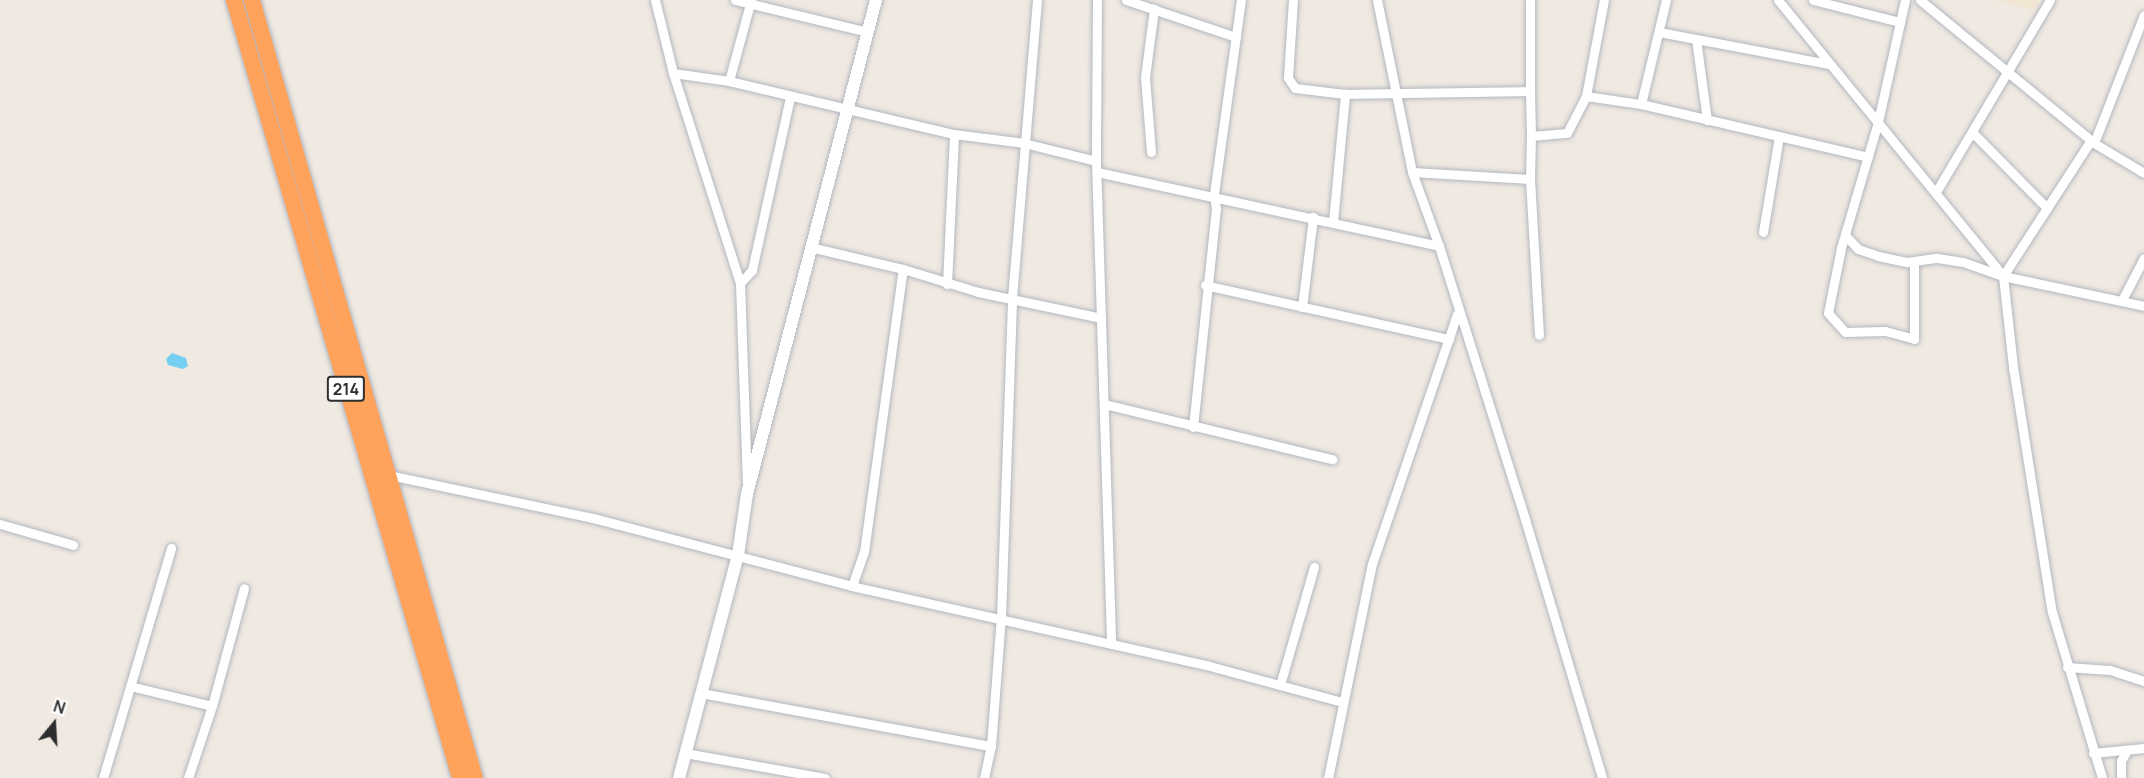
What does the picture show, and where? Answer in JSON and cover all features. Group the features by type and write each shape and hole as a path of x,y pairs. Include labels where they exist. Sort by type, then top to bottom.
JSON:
{"highway":[{"name":"214","path":"234,0 459,778"},
{"name":"214","path":"252,0 475,778"}],"street":[{"path":"655,0 673,73 740,284 747,494"},
{"path":"735,0 868,32"},
{"path":"679,778 738,555 747,494 876,0"},
{"path":"984,778 991,746 1001,617 1012,298 1037,0"},
{"path":"1097,0 1096,161 1112,644"},
{"path":"1126,0 1236,37"},
{"path":"1193,427 1205,285 1216,209 1214,194 1241,0"},
{"path":"1293,0 1288,78 1295,88 1345,94 1530,91"},
{"path":"1377,0 1412,172 1439,246 1457,314 1522,509 1602,778"},
{"path":"1530,0 1532,136 1530,179 1539,335"},
{"path":"1532,136 1567,133 1586,96 1604,0"},
{"path":"1641,104 1666,0"},
{"path":"1778,0 2003,276 2052,612 2102,778"},
{"path":"1813,0 1900,22"},
{"path":"1905,0 1878,122 1845,235 1828,313 1845,332 1885,331 1914,339 1914,262"},
{"path":"1920,0 2092,141 2144,173"},
{"path":"1936,192 2050,0"},
{"path":"729,81 750,2"},
{"path":"1151,152 1145,77 1154,9"},
{"path":"2003,276 2092,141 2144,15"},
{"path":"1659,32 1829,64"},
{"path":"1696,39 1707,120"},
{"path":"673,73 729,81 954,134 1024,142 1096,161"},
{"path":"1333,222 1345,94"},
{"path":"1586,96 1641,104 1868,157"},
{"path":"740,284 752,270 790,97"},
{"path":"1972,132 2047,208"},
{"path":"947,284 954,134"},
{"path":"1763,232 1779,136"},
{"path":"1097,172 1214,194 1439,246"},
{"path":"1412,172 1530,179"},
{"path":"1302,307 1313,217"},
{"path":"1845,235 1858,249 1914,262 1945,259 1984,267 2003,276 2144,306"},
{"path":"810,248 903,269 947,284 1101,318"},
{"path":"2122,300 2144,258"},
{"path":"852,586 864,552 903,269"},
{"path":"1205,285 1449,339"},
{"path":"1328,778 1372,564 1457,314"},
{"path":"1104,404 1332,459"},
{"path":"389,475 593,518 852,586 1001,617 1342,702"},
{"path":"0,524 73,545"},
{"path":"103,778 171,548"},
{"path":"1280,685 1314,567"},
{"path":"188,778 212,706 244,588"},
{"path":"2067,667 2110,670 2144,681"},
{"path":"130,686 212,706"},
{"path":"700,693 991,746"},
{"path":"2093,753 2144,748"},
{"path":"2121,778 2121,761 2127,750"},
{"path":"685,753 825,778"}],"shaded area":[{"path":"1995,0 2040,0 2033,10"}],"water":[{"path":"172,353 186,358 188,366 183,369 168,365 166,359"}]}
